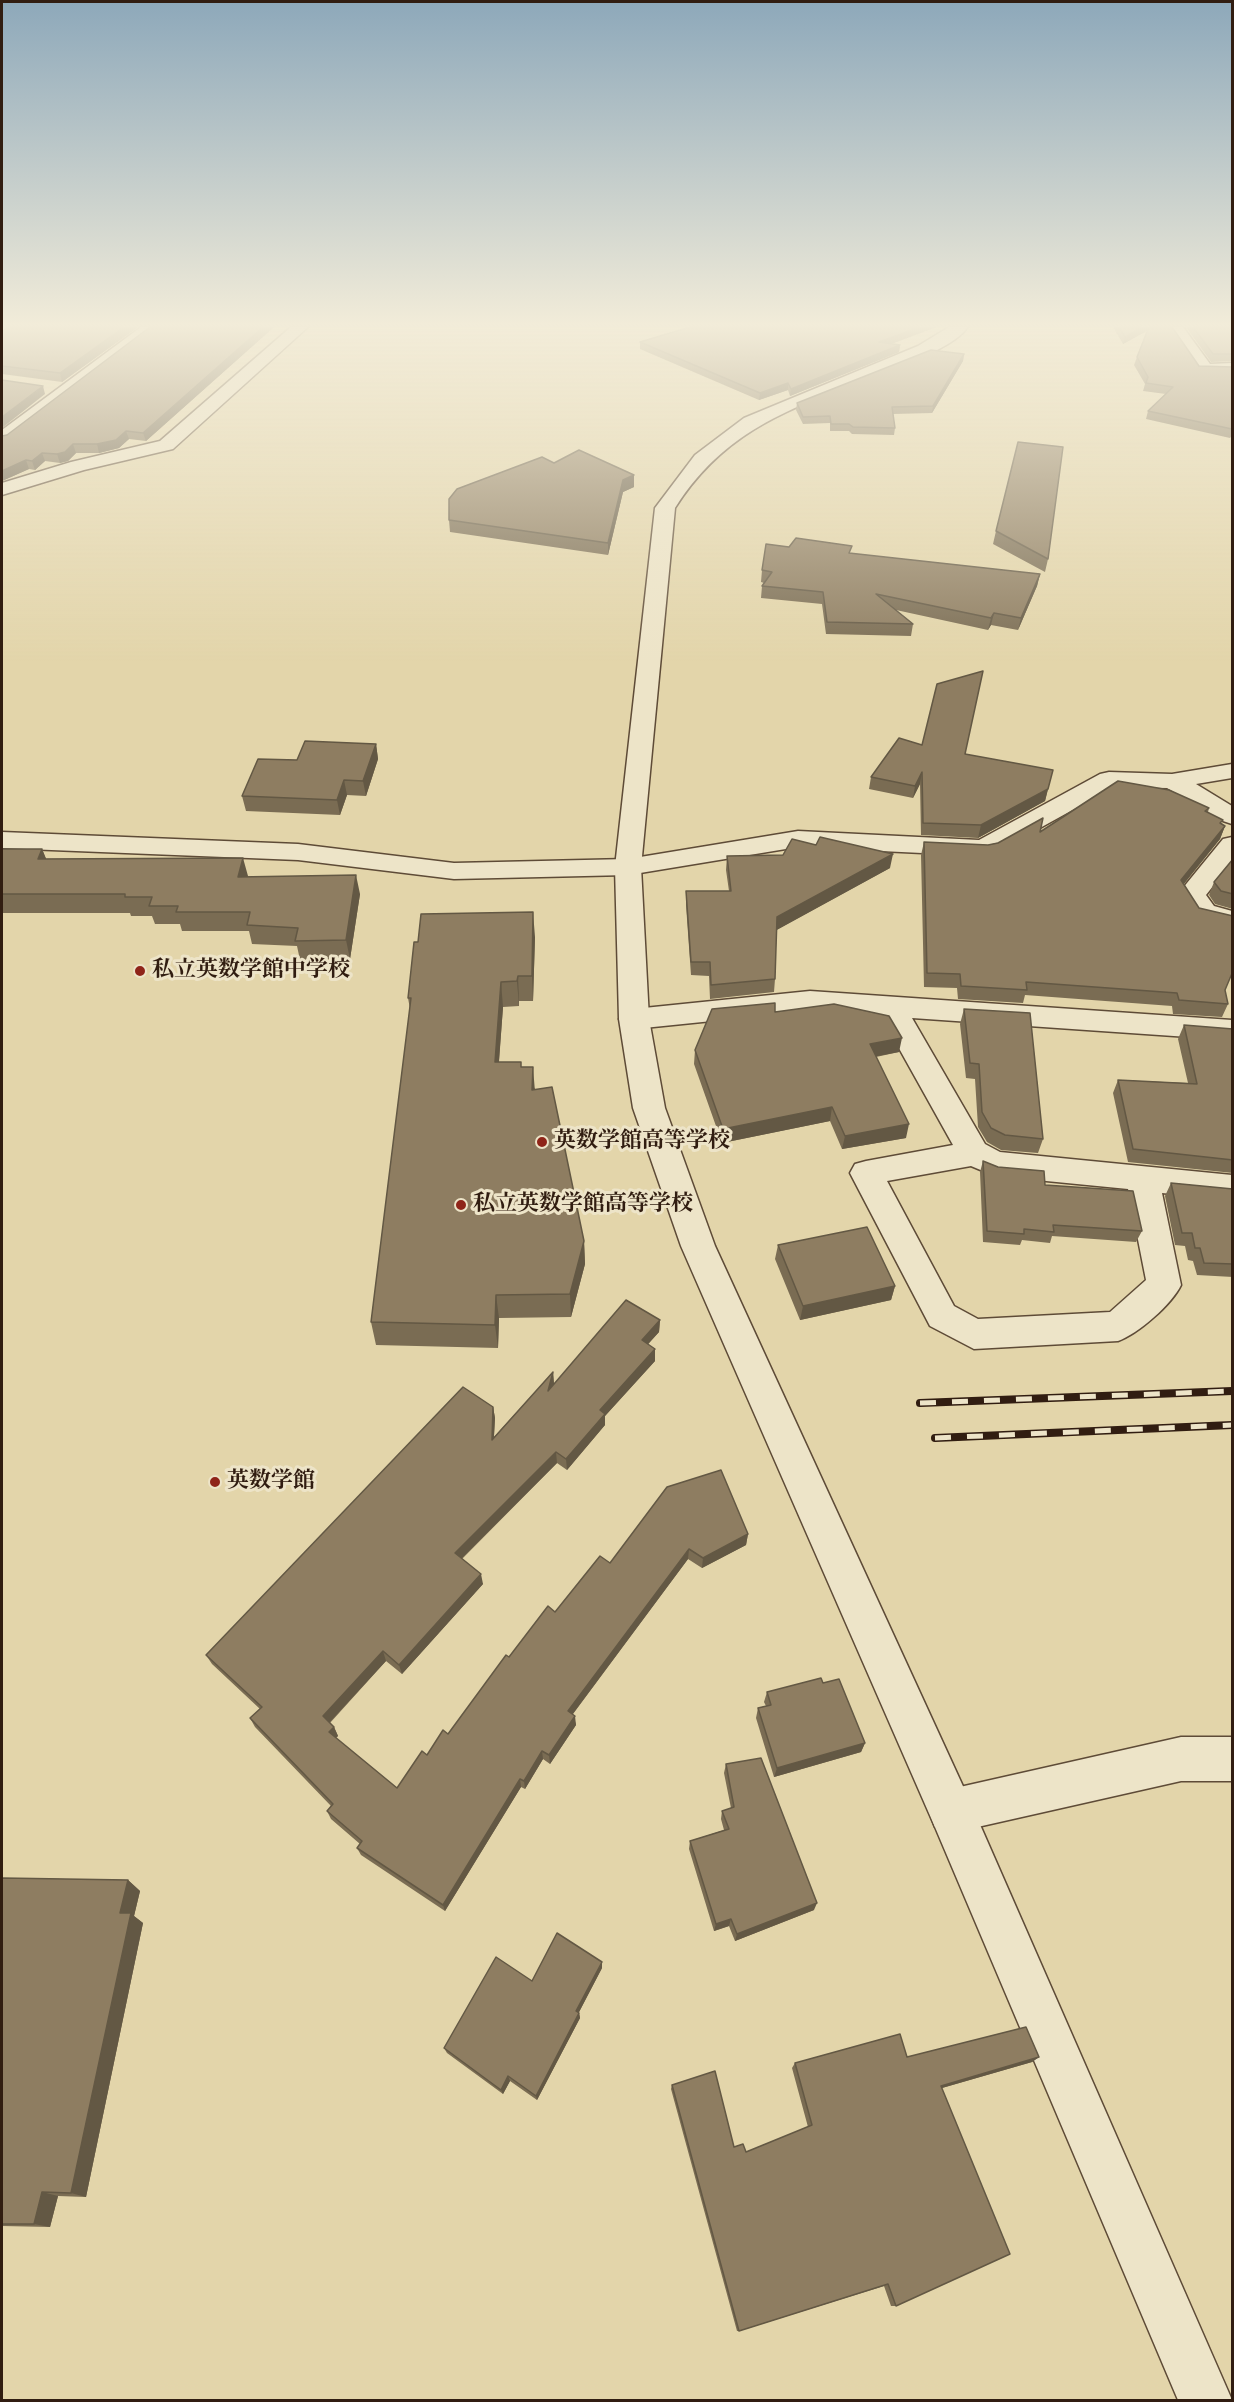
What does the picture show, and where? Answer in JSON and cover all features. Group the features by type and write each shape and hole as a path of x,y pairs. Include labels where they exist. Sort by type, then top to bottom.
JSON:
{"street":[{"path":"2,489 78,466 166,445 173,439"},
{"path":"723,439 689,471 665,508 627,867 634,1019 650,1108 698,1246 951,1811 1206,2400"},
{"path":"2,840 298,852 454,871 627,867 798,839 984,848 1109,779 1172,781 1233,771"},
{"path":"1172,781 1233,816"},
{"path":"1233,845 1192,894 1204,913 1233,920"},
{"path":"634,1019 810,1001 1233,1030"},
{"path":"890,1006 974,1153 996,1164 1233,1187"},
{"path":"974,1153 866,1173 942,1316 974,1334 1118,1326 1164,1285 1143,1180"},
{"path":"951,1811 1181,1758 1233,1759"}],"building":[{"path":"2,439 117,439 97,444 73,444 65,452 42,453 32,461 26,460 2,471"},
{"path":"1018,442 1063,447 1048,559 996,531"},
{"path":"579,450 634,475 623,480 608,543 449,520 449,499 457,489 542,457 554,463"},
{"path":"796,538 852,546 849,553 1040,574 1021,618 994,613 991,618 876,594 913,624 827,622 823,592 762,586 772,572 762,570 766,544 789,547"},
{"path":"983,671 965,754 1053,770 1048,789 981,825 923,823 922,772 915,786 871,777 899,738 922,745 937,684"},
{"path":"305,741 376,744 363,781 344,780 337,800 242,796 258,759 297,760"},
{"path":"1118,781 1169,790 1209,808 1205,811 1223,820 1220,823 1225,826 1181,880 1199,908 1233,916 1233,971 1225,990 1228,1004 1179,1000 1177,993 1026,982 1027,990 961,986 960,974 927,973 924,842 988,845 998,843 1043,818 1040,832"},
{"path":"820,837 893,854 777,917 775,979 711,985 710,962 691,962 686,891 731,891 727,856 783,855 792,839 816,845"},
{"path":"2,849 42,849 38,859 243,858 238,877 356,875 346,940 295,941 298,928 247,925 250,912 176,912 178,906 149,906 152,897 125,897 125,894 2,894"},
{"path":"1233,859 1233,894 1221,891 1214,882"},
{"path":"533,912 532,976 518,976 517,981 501,982 495,1062 521,1062 521,1067 533,1067 532,1090 552,1087 584,1241 570,1294 496,1295 495,1325 371,1322 411,998 408,998 414,942 418,942 421,914"},
{"path":"775,1003 775,1012 834,1004 889,1016 902,1038 870,1044 909,1124 845,1136 832,1107 723,1129 695,1050 712,1009"},
{"path":"964,1009 1030,1013 1043,1139 1005,1135 991,1128 982,1112 979,1064 970,1063"},
{"path":"1184,1025 1233,1029 1233,1160 1133,1149 1118,1080 1197,1084"},
{"path":"983,1161 998,1167 1044,1171 1045,1185 1133,1191 1142,1231 1053,1225 1054,1232 1024,1229 1024,1234 987,1231"},
{"path":"1171,1183 1233,1189 1233,1264 1204,1263 1200,1248 1195,1248 1192,1233 1182,1233"},
{"path":"867,1227 895,1286 803,1306 778,1245"},
{"path":"626,1300 660,1320 642,1340 655,1349 600,1410 605,1414 566,1459 556,1452 455,1553 481,1574 399,1665 383,1651 323,1716 334,1727 329,1732 397,1788 422,1751 427,1755 443,1730 448,1734 506,1655 509,1657 548,1606 555,1612 600,1556 610,1563 667,1487 721,1470 748,1534 703,1558 689,1549 568,1711 575,1716 549,1755 542,1751 524,1781 520,1779 443,1905 357,1848 362,1841 327,1811 333,1804 250,1718 262,1707 206,1655 463,1387 493,1407 492,1440 553,1372 548,1391"},
{"path":"821,1678 823,1683 839,1679 865,1743 777,1768 758,1708 771,1705 767,1692"},
{"path":"761,1758 817,1903 737,1934 731,1919 716,1924 690,1841 729,1829 722,1811 734,1807 726,1764"},
{"path":"2,1878 128,1880 120,1913 131,1913 71,2193 42,2192 34,2224 2,2224"},
{"path":"557,1933 602,1962 576,2011 579,2013 536,2096 508,2076 501,2090 444,2048 496,1957 532,1981"},
{"path":"1026,2027 1039,2057 941,2086 1010,2254 896,2306 888,2284 739,2331 672,2085 715,2071 734,2147 743,2144 746,2152 812,2125 795,2063 900,2034 907,2057"}],"railway":[{"path":"920,1403 1232,1391"},
{"path":"935,1438 1232,1425"}],"place":[{"name":"私立英数学館中学校","path":"140,971"},
{"name":"英数学館高等学校","path":"542,1142"},
{"name":"私立英数学館高等学校","path":"461,1205"},
{"name":"英数学館","path":"215,1482"}]}
